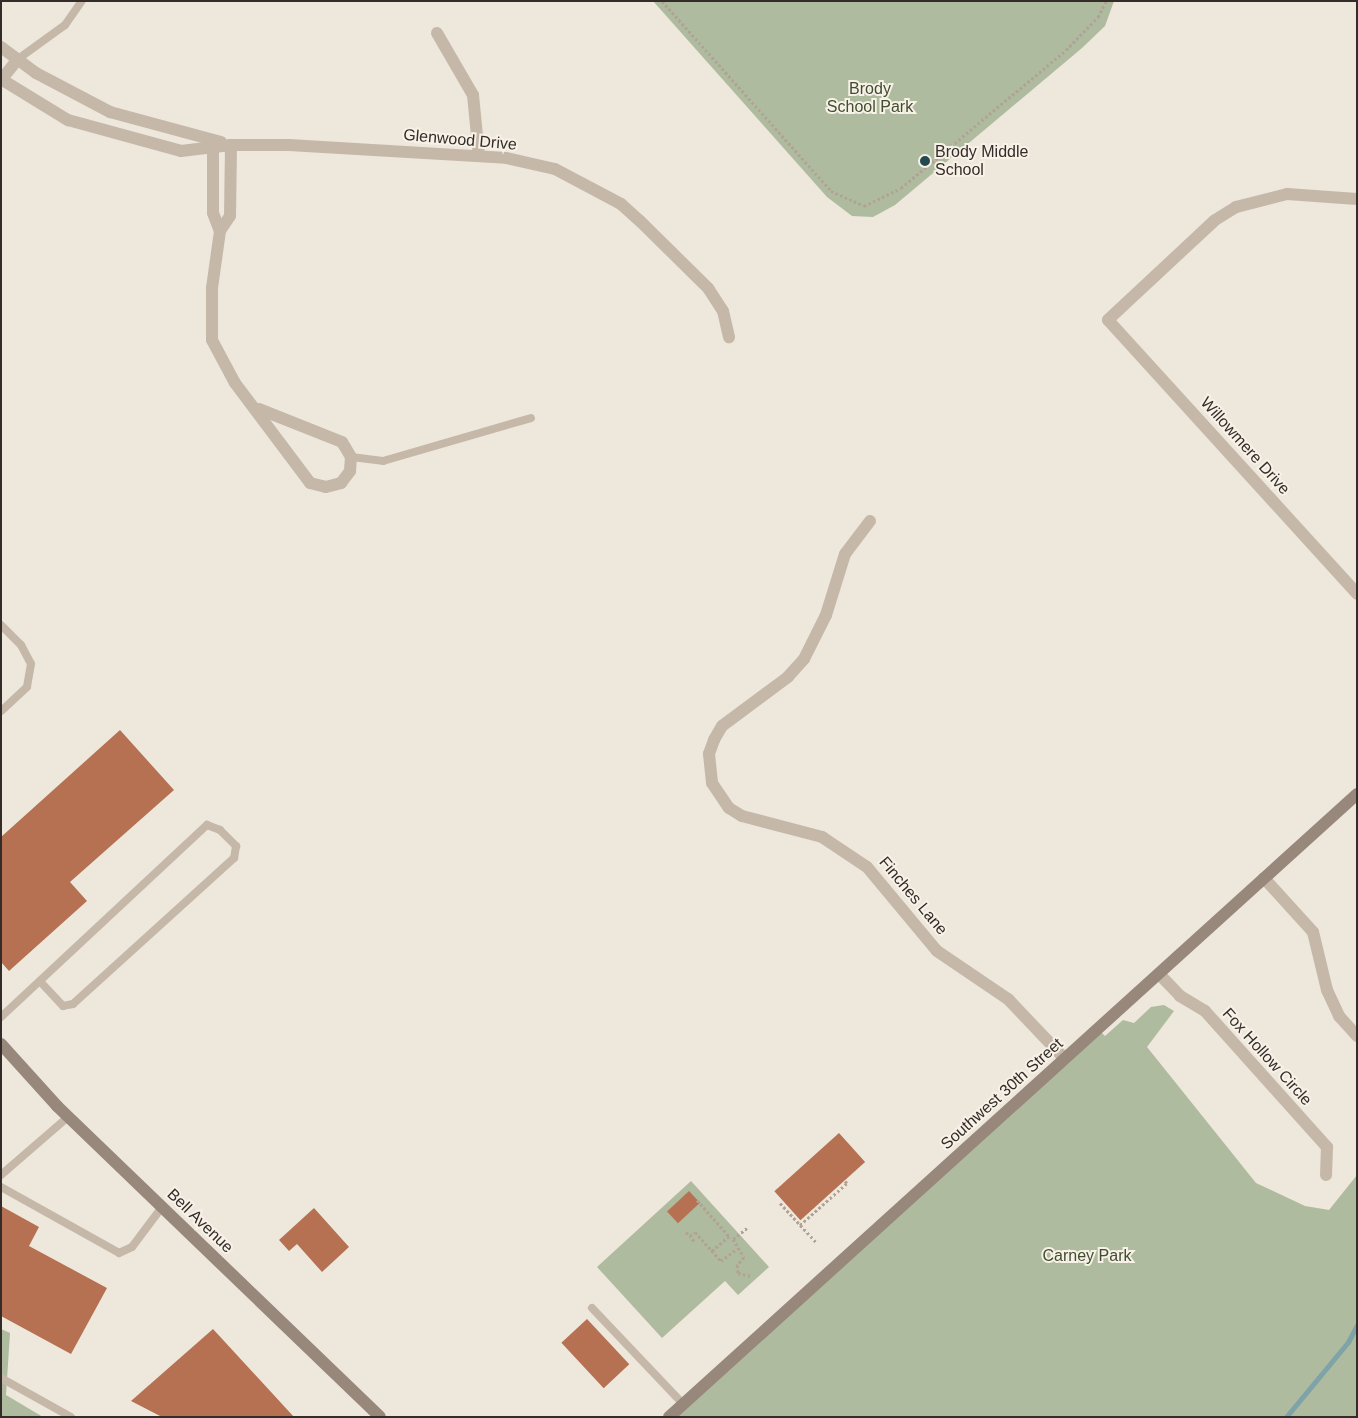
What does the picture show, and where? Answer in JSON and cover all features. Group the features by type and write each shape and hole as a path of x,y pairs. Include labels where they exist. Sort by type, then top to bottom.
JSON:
{"street":[{"path":"437,33 473,95 479,156"},
{"name":"Glenwood Drive","path":"1,47 72,95 110,112 214,144 479,156 555,169 621,204 708,288 723,311 729,337"},
{"path":"2,80 18,60"},
{"name":"Glenwood Drive","path":"2,80 45,109 99,130 181,151 214,144"},
{"path":"214,144 213,213 220,231"},
{"path":"231,145 230,216 220,231 209,315 212,340 235,383 259,409 276,440 310,483 326,487 341,482 350,471 351,457 342,442 259,409"},
{"name":"Willowmere Drive","path":"1357,199 1287,194 1236,207 1214,221 1108,320 1357,594"},
{"name":"Finches Lane","path":"870,521 845,554 823,622 804,659 776,687 722,726 709,754 712,782 729,808 742,816 822,837 867,867 937,951 1008,1000 1065,1059"},
{"name":"Southwest 30th Street","path":"669,1417 1160,975 1357,794"},
{"path":"1264,878 1313,932 1327,990 1339,1016 1357,1036"},
{"name":"Fox Hollow Circle","path":"1160,975 1180,996 1205,1011 1327,1147 1326,1175"},
{"name":"Bell Avenue","path":"1,1044 68,1117 375,1415"}],"lane":[{"path":"18,60 65,25 82,1"},
{"path":"351,457 383,461 531,418"},
{"path":"1,625 21,645 31,664 27,688 1,711"},
{"path":"1,1017 207,825 220,830 236,846 234,858 73,1004 63,1006 40,981"},
{"path":"1,1175 68,1117"},
{"path":"1,1187 119,1253 132,1247 162,1207"},
{"path":"592,1308 683,1404"},
{"path":"1,1378 71,1417"}],"path":[{"path":"662,1 831,191 864,206 901,188 1058,56 1098,17 1106,1"},
{"path":"800,1225 847,1183 844,1180"},
{"path":"697,1200 733,1239 737,1249 744,1258 737,1265 738,1273 750,1276"},
{"path":"780,1203 816,1242"},
{"path":"733,1239 747,1228"},
{"path":"686,1232 694,1241"},
{"path":"690,1236 695,1232 721,1261 737,1249"},
{"path":"712,1251 729,1236"}],"green space":[{"name":"Brody School Park","path":"653,1 1114,1 1105,26 1082,48 895,205 873,217 852,216 827,197"},
{"name":"Carney Park","path":"1164,1005 1174,1011 1147,1047 1256,1183 1305,1206 1329,1210 1357,1175 1357,1417 674,1417 1099,1030 1105,1036 1123,1020 1134,1023 1151,1007"},
{"path":"691,1181 769,1267 738,1295 725,1281 662,1338 597,1267"},
{"path":"1,1329 10,1333 6,1395 43,1417 1,1417"}],"building":[{"path":"120,730 174,790 70,882 87,901 9,971 1,962 1,837"},
{"path":"839,1133 865,1162 800,1220 774,1191"},
{"path":"689,1191 700,1203 678,1223 667,1211"},
{"path":"1,1206 39,1227 29,1246 107,1288 71,1354 1,1316"},
{"path":"314,1208 349,1247 322,1272 297,1244 289,1251 279,1240"},
{"path":"587,1319 629,1364 604,1388 561,1343"},
{"path":"213,1329 294,1417 162,1417 131,1401"}],"waterway":[{"path":"1286,1417 1348,1342 1357,1325"}],"place":[{"name":"Brody Middle School","path":"925,161"}]}
